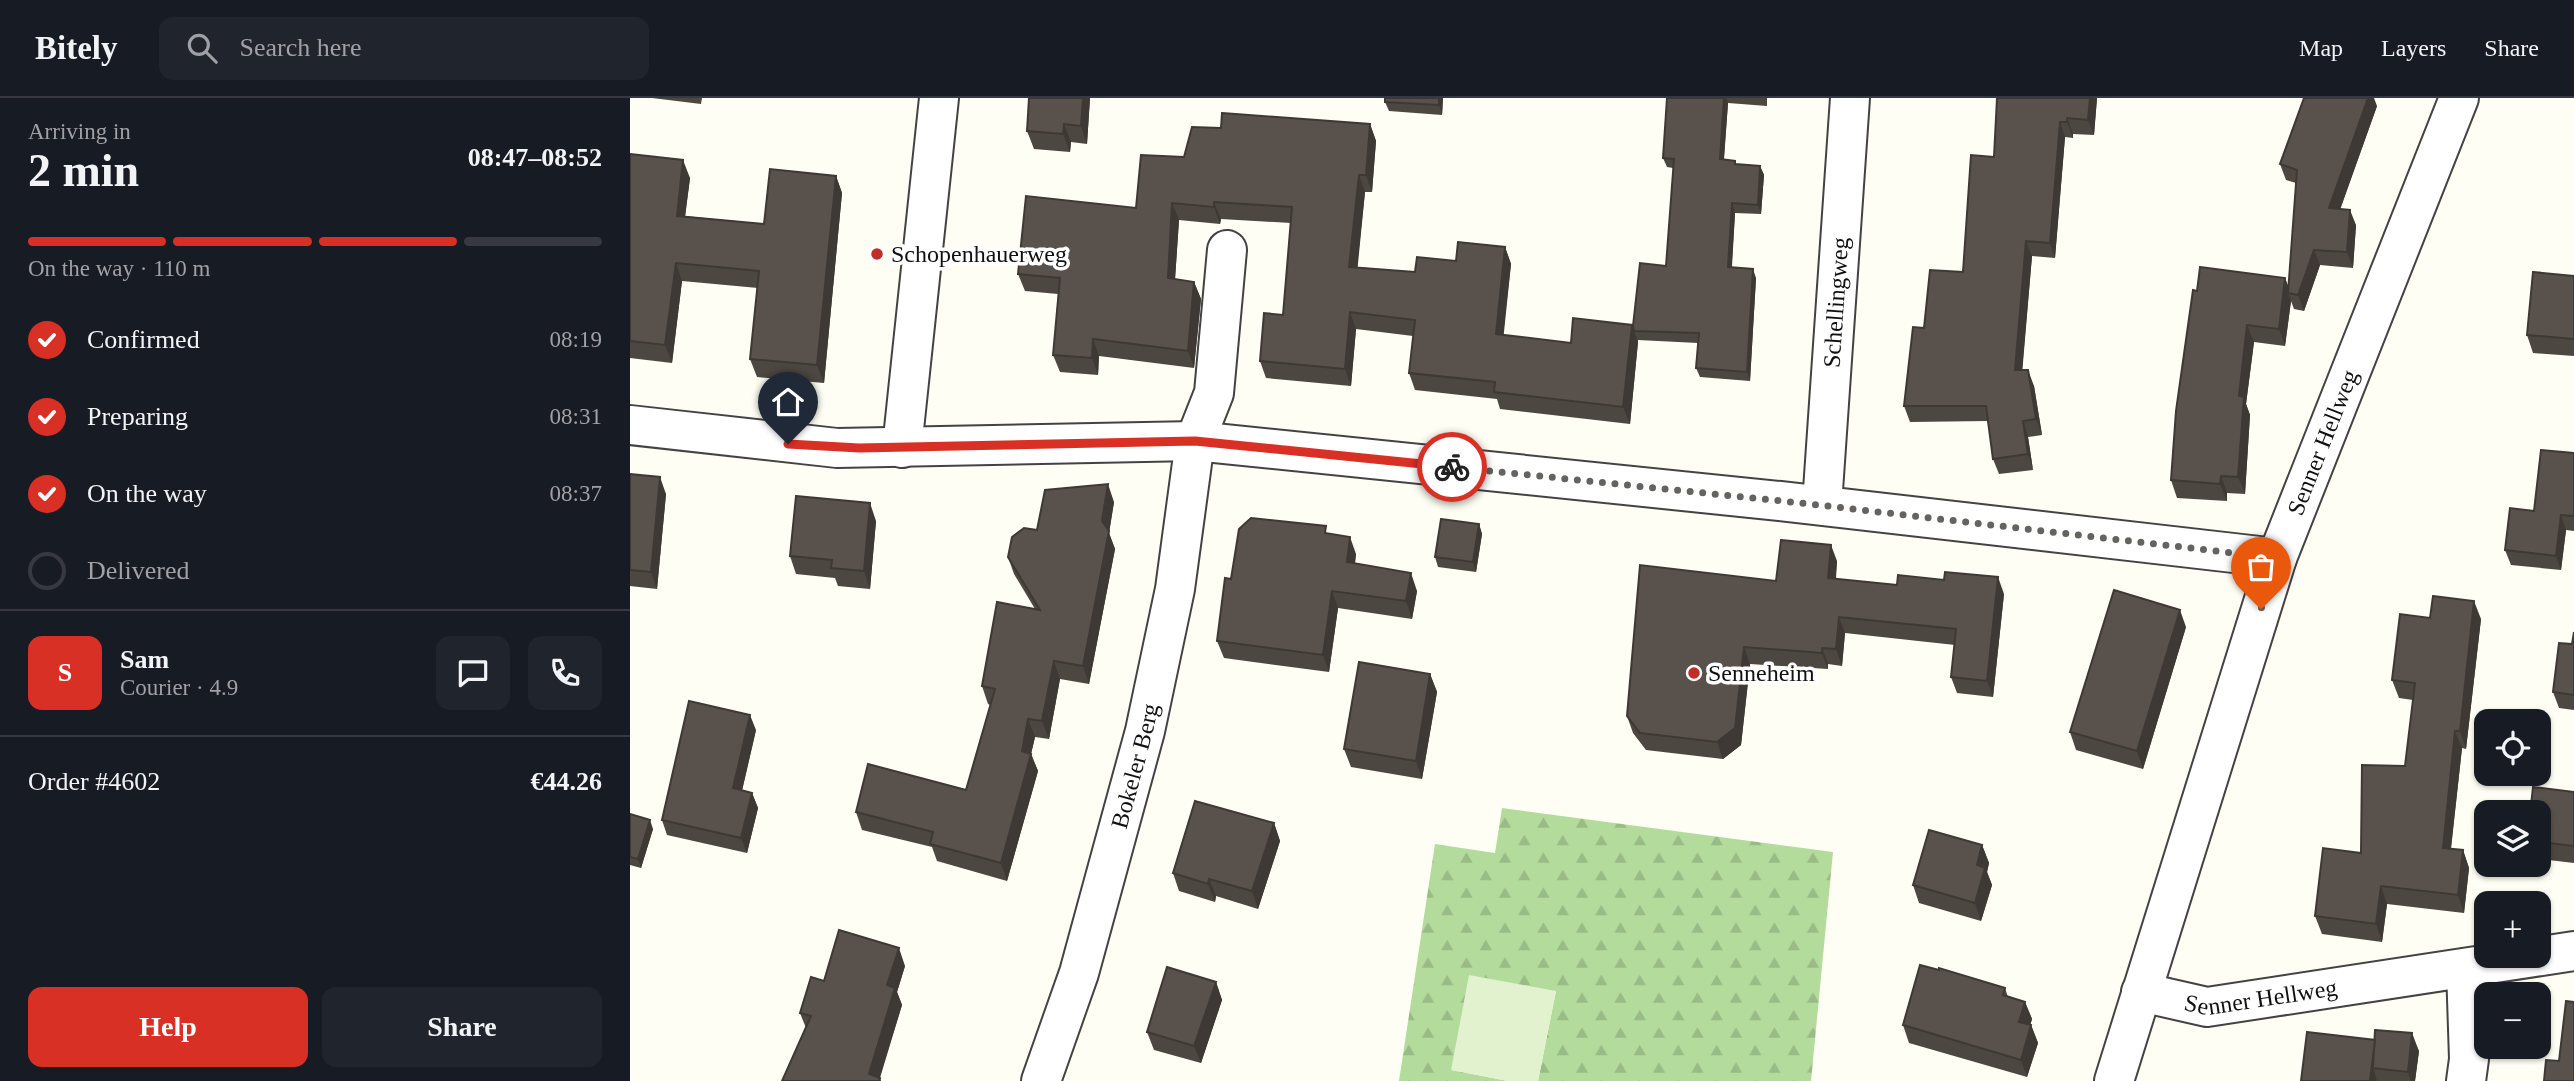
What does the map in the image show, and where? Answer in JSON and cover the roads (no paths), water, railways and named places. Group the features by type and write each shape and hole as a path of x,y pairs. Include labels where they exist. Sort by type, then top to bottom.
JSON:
{"street":[{"path":"902,448 939,98"},
{"name":"Schellingweg","path":"1822,505 1850,98"},
{"name":"Senner Hellweg","path":"2114,1081 2277,558 2459,98"},
{"name":"Bokeler Berg","path":"1041,1081 1079,973 1145,731 1175,589 1195,441 1214,393 1227,250"},
{"path":"630,425 837,448 1195,441 1822,505 2277,558"},
{"name":"Senner Hellweg","path":"2141,992 2207,1007 2574,951"},
{"path":"2466,968 2469,1059 2466,1081"}],"place":[{"name":"Schopenhauerweg","path":"877,254"},
{"name":"Senneheim","path":"1694,673"}]}
